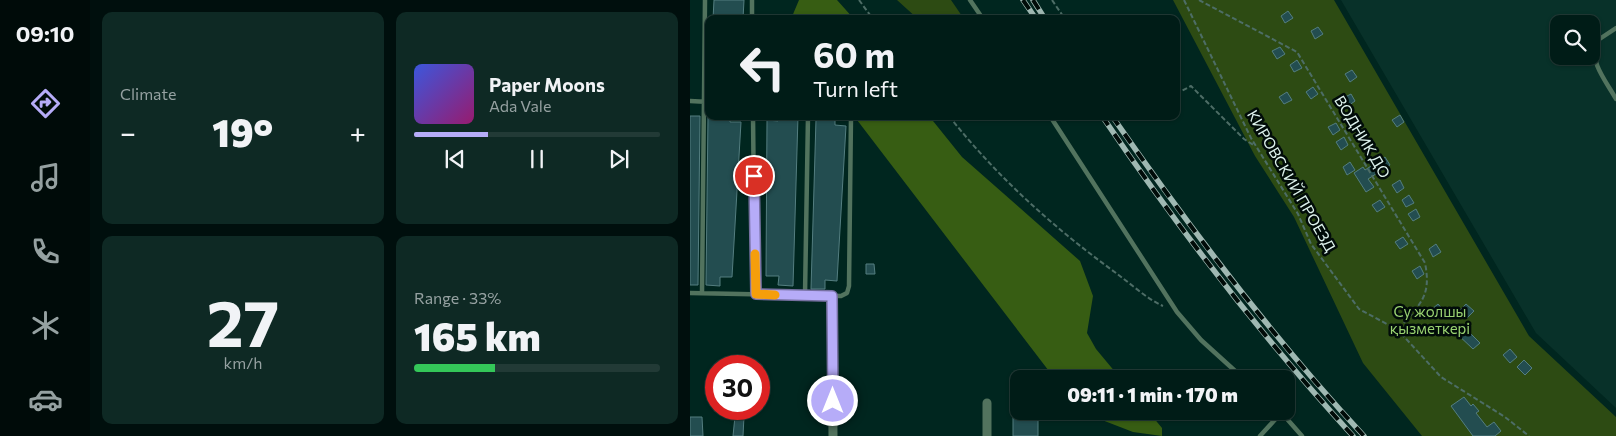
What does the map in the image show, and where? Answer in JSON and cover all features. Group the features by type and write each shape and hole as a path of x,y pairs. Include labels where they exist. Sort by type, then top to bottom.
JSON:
{"street":[{"path":"832,296 833,436"},
{"path":"987,403 987,436"}],"lane":[{"path":"705,0 705,15"},
{"path":"752,0 752,15"},
{"path":"970,0 980,15"},
{"path":"1616,28 1595,42 1593,50 1595,61 1616,99"},
{"path":"690,101 705,102"},
{"path":"702,293 707,120"},
{"path":"753,120 756,294"},
{"path":"805,295 808,120"},
{"path":"690,293 832,296 844,295 849,290 851,120"},
{"path":"1053,120 1177,312 1201,340 1234,370"},
{"path":"1260,436 1273,420"},
{"path":"1287,420 1302,436"}],"path":[{"path":"859,0 870,15"},
{"path":"1052,0 1062,15"},
{"name":"КИРОВСКИЙ ПРОЕЗД","path":"1184,0 1257,147 1298,214 1310,244 1359,309 1398,330 1442,377 1505,417 1529,436"},
{"name":"ВОДНИК ДО","path":"1199,0 1297,52 1425,263 1428,281 1426,294 1398,330"},
{"path":"1180,92 1191,86 1244,139 1257,147"},
{"path":"952,120 975,149 1027,202 1088,253 1160,305 1177,312"}],"shaded area":[{"path":"1341,0 1616,0 1616,408 1536,333"}],"green space":[{"path":"799,0 837,0 850,15 793,15"},
{"path":"897,0 951,0 961,15 914,15"},
{"name":"Су жолшы қызметкері","path":"1173,0 1334,0 1529,336 1616,417 1616,436 1422,436 1363,363 1294,217 1255,156"},
{"path":"857,120 932,120 962,157 1080,261 1093,296 1087,333 1096,349 1114,370 1048,370"},
{"path":"1102,420 1155,420 1162,428 1162,436 1133,432"}],"building":[{"path":"714,0 744,0 743,15 713,15"},
{"path":"1288,11 1293,18 1285,23 1281,16"},
{"path":"1318,27 1323,34 1315,39 1311,31"},
{"path":"1280,47 1285,54 1277,59 1272,51"},
{"path":"1297,60 1302,68 1294,72 1290,65"},
{"path":"1352,70 1357,77 1350,82 1345,74"},
{"path":"1313,87 1318,94 1311,99 1306,92"},
{"path":"1287,92 1292,100 1284,104 1279,97"},
{"path":"1351,94 1355,101 1348,106 1343,98"},
{"path":"1400,115 1404,122 1397,127 1392,120"},
{"path":"690,116 700,116 698,285 690,285"},
{"path":"708,120 730,120 730,122 741,122 732,277 720,277 720,286 706,285"},
{"path":"767,120 798,120 793,286 778,285 779,276 766,276"},
{"path":"816,120 835,120 835,125 846,126 837,281 825,280 825,289 811,289"},
{"path":"1336,123 1340,130 1333,135 1328,127"},
{"path":"1344,137 1348,145 1341,150 1336,142"},
{"path":"1385,157 1390,165 1368,179 1374,187 1366,192 1354,173 1363,167 1365,170"},
{"path":"1350,162 1355,170 1347,175 1343,167"},
{"path":"1400,180 1404,188 1397,193 1392,185"},
{"path":"1409,195 1414,203 1406,207 1402,200"},
{"path":"1380,200 1385,207 1377,212 1372,205"},
{"path":"1416,209 1420,217 1413,221 1408,214"},
{"path":"1403,237 1408,244 1400,249 1395,242"},
{"path":"1436,244 1441,252 1433,257 1429,249"},
{"path":"866,264 874,264 875,274 866,274"},
{"path":"1420,266 1424,274 1417,279 1412,271"},
{"path":"1438,304 1445,312 1438,318 1431,310"},
{"path":"1466,304 1474,311 1467,318 1460,310"},
{"path":"1462,325 1480,343 1473,349 1455,332"},
{"path":"1510,349 1517,357 1510,363 1503,355"},
{"path":"1524,360 1532,368 1525,375 1517,367"},
{"path":"1464,397 1471,406 1473,404 1479,411 1476,413 1487,427 1494,422 1501,431 1495,436 1473,436 1451,406"},
{"path":"690,417 702,417 703,436 690,436"},
{"path":"735,420 744,420 743,436 733,436"},
{"path":"1013,420 1038,420 1038,436 1013,436"}],"railway":[{"path":"1023,0 1033,15"},
{"path":"1033,0 1042,15"},
{"path":"1105,120 1160,199 1222,281 1286,360 1353,436"},
{"path":"1115,120 1201,240 1264,321 1364,436"}],"slow traffic":[{"path":"755,254 756,294 775,295"}],"route":[{"path":"754,176 756,294 832,296 833,401"}]}
